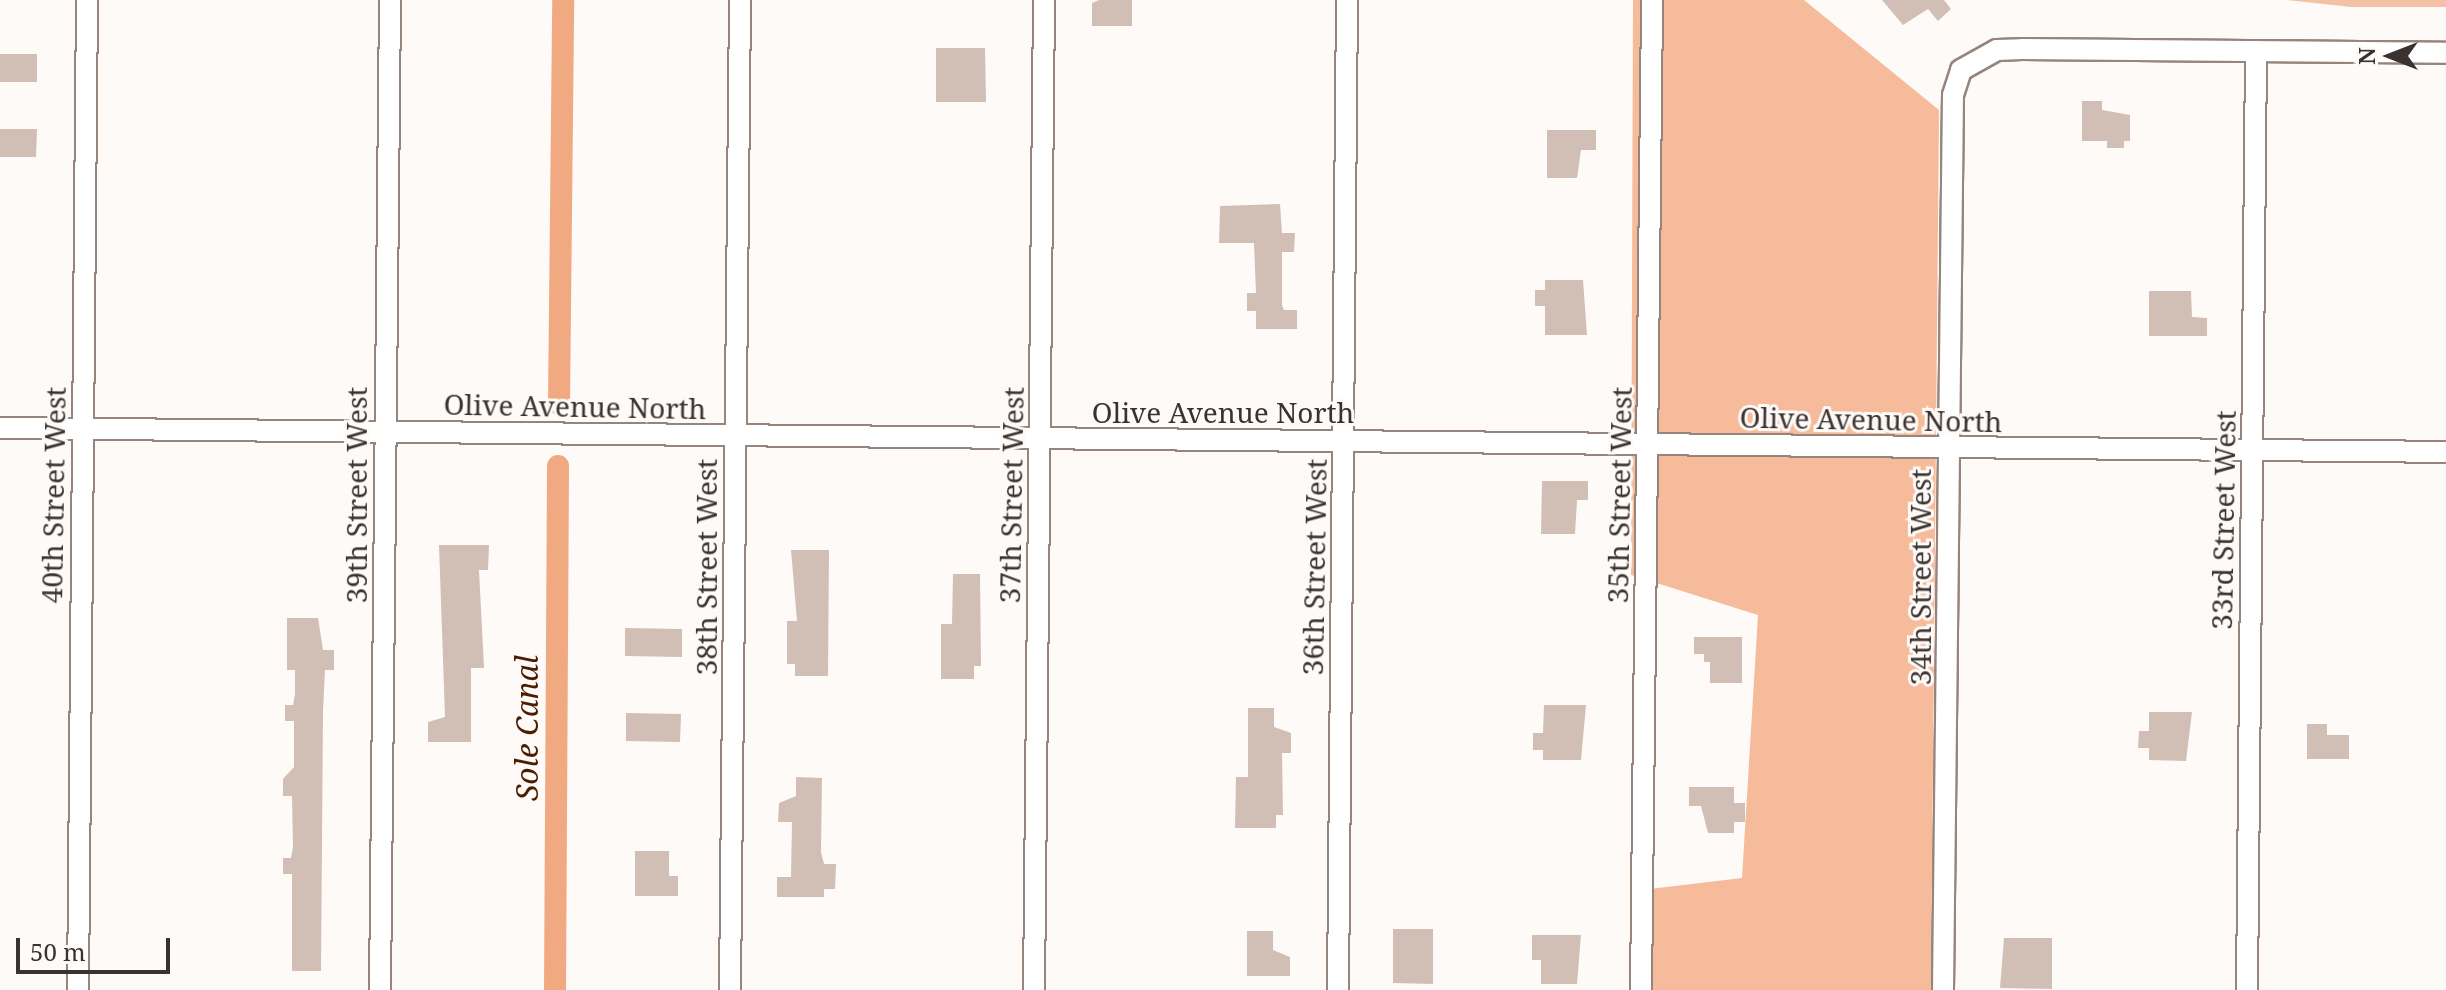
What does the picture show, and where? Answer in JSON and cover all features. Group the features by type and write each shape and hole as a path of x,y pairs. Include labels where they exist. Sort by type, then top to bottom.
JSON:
{"street":[{"name":"40th Street West","path":"78,990 87,0"},
{"name":"39th Street West","path":"380,990 390,0"},
{"name":"38th Street West","path":"730,990 740,0"},
{"name":"37th Street West","path":"1034,990 1044,0"},
{"name":"36th Street West","path":"1338,990 1347,0"},
{"name":"35th Street West","path":"1641,990 1652,0"},
{"name":"34th Street West","path":"1943,990 1953,95 1961,70 1997,50 2256,51"},
{"path":"2256,51 2446,53"},
{"name":"33rd Street West","path":"2247,990 2256,51"},
{"name":"Olive Avenue North","path":"0,428 2446,452"}],"shaded area":[{"path":"1633,0 1804,0 1939,110 1931,990 1634,990 1633,891 1742,878 1758,615 1631,575"},
{"path":"2287,0 2446,0 2446,7 2351,7"}],"building":[{"path":"1099,0 1132,0 1132,26 1092,26 1092,3"},
{"path":"1882,0 1944,0 1951,9 1938,21 1928,9 1903,25"},
{"path":"936,48 985,48 986,102 936,102"},
{"path":"0,54 37,54 37,82 0,82"},
{"path":"2082,101 2102,101 2102,110 2130,115 2130,141 2124,141 2124,148 2107,148 2107,141 2082,141"},
{"path":"0,129 37,129 36,157 0,157"},
{"path":"1547,130 1596,130 1596,150 1581,150 1577,178 1547,178"},
{"path":"1280,204 1282,233 1295,233 1294,252 1282,252 1282,305 1284,310 1297,310 1297,329 1256,329 1256,311 1247,311 1247,293 1256,293 1254,243 1219,243 1220,206"},
{"path":"1545,280 1583,280 1587,335 1545,335 1545,306 1535,306 1535,290 1545,290"},
{"path":"2149,291 2191,291 2192,317 2207,318 2207,336 2149,336"},
{"path":"1542,481 1588,481 1588,500 1577,500 1575,534 1541,534"},
{"path":"439,545 489,545 488,570 479,570 484,668 471,668 471,742 428,742 428,722 445,717"},
{"path":"791,550 829,550 828,676 795,676 795,664 787,664 787,621 797,621"},
{"path":"953,574 980,574 981,666 974,666 974,679 941,679 941,624 952,624"},
{"path":"287,618 318,618 323,650 334,650 334,670 325,670 323,711 321,971 292,971 292,874 283,874 283,858 291,858 293,847 292,796 283,796 283,779 294,767 294,721 285,721 285,705 293,705 295,694 295,670 287,670"},
{"path":"625,628 682,629 682,657 625,656"},
{"path":"1694,637 1742,637 1742,683 1710,683 1710,662 1704,662 1704,654 1694,654"},
{"path":"1544,705 1586,705 1581,760 1543,760 1543,750 1533,750 1533,733 1543,733"},
{"path":"1248,708 1274,708 1274,727 1291,733 1291,753 1282,753 1283,815 1276,815 1276,828 1235,828 1236,777 1248,777"},
{"path":"2149,712 2192,712 2186,761 2149,760 2149,748 2138,748 2139,731 2149,731"},
{"path":"626,713 681,714 680,742 626,741"},
{"path":"2307,724 2327,724 2327,735 2349,735 2349,759 2307,759"},
{"path":"796,777 822,778 821,852 824,864 836,864 835,889 824,889 824,897 777,897 777,877 791,877 792,822 778,822 779,803 796,796"},
{"path":"1689,787 1734,787 1734,803 1745,803 1745,822 1734,822 1734,833 1708,833 1701,806 1689,806"},
{"path":"635,851 669,851 669,876 678,876 678,896 635,896"},
{"path":"1393,929 1433,929 1433,984 1393,983"},
{"path":"1247,931 1273,931 1273,950 1290,957 1290,976 1247,976"},
{"path":"1532,935 1581,935 1577,984 1541,984 1541,960 1532,960"},
{"path":"2004,938 2052,938 2052,989 2000,988"}],"waterway":[{"name":"Sole Canal","path":"559,404 563,0"},
{"name":"Sole Canal","path":"555,990 558,466"}]}
